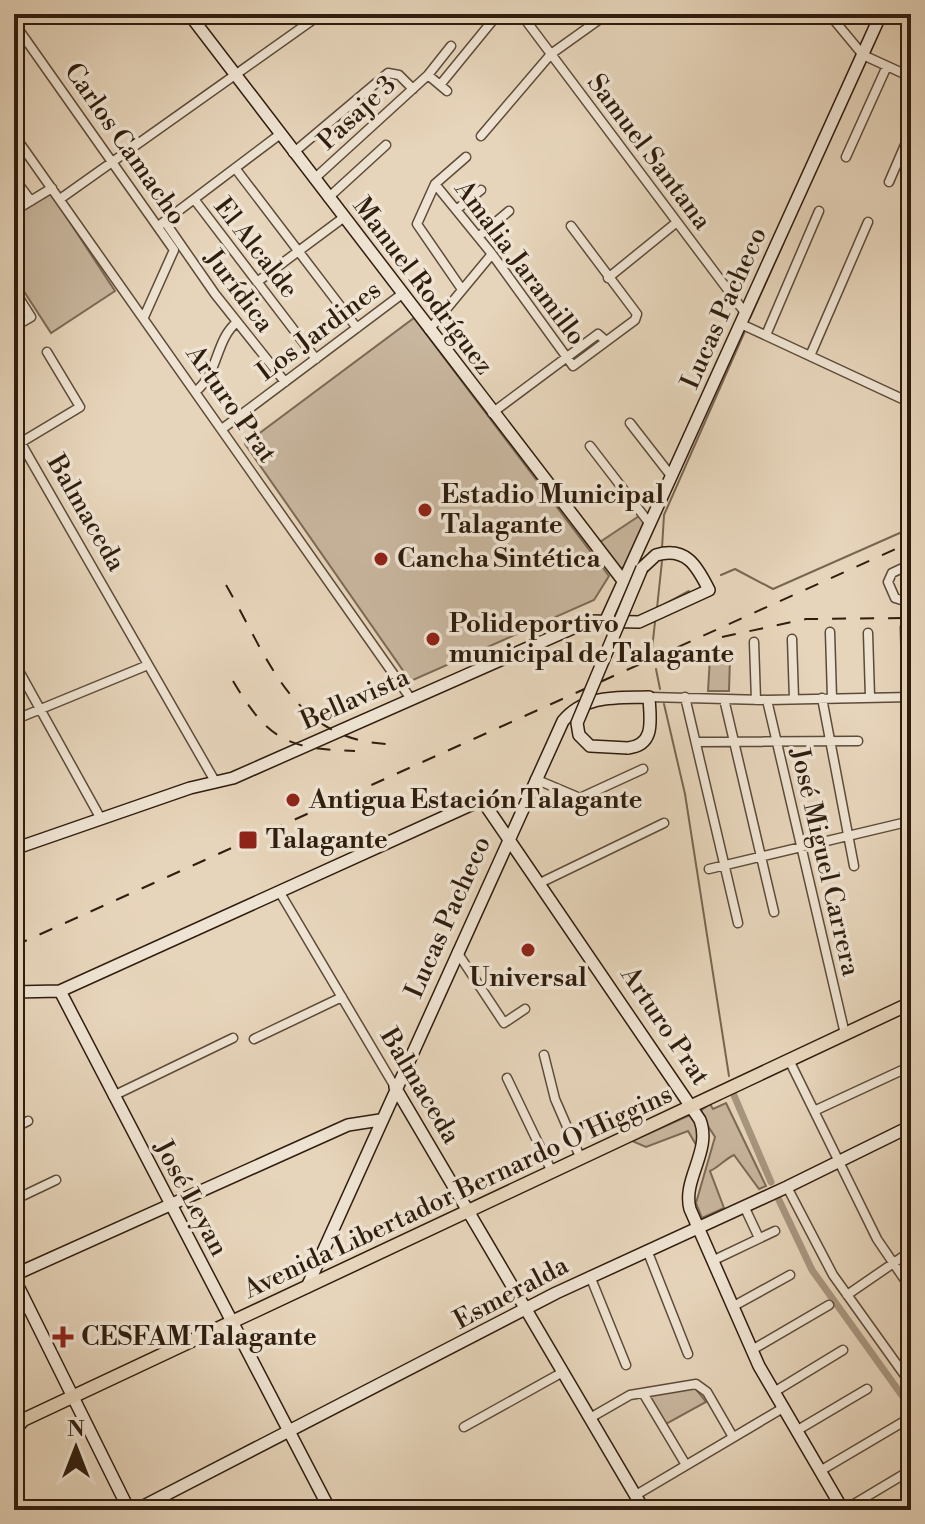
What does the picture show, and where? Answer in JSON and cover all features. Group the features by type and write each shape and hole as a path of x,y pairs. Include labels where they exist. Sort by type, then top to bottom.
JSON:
{"main road":[{"name":"Avenida Libertador Bernardo O'Higgins","path":"14,1431 19,1420 911,1003"}],"street":[{"name":"Manuel Rodríguez","path":"189,14 624,582"},
{"path":"60,199 321,14"},
{"path":"443,58 454,67 498,14"},
{"name":"Samuel Santana","path":"521,14 677,222 744,319"},
{"path":"481,136 551,54 607,14"},
{"path":"829,14 863,55 911,77"},
{"name":"Lucas Pacheco","path":"606,620 881,14"},
{"name":"Carlos Camacho","path":"14,23 113,163 162,224 174,250 144,317"},
{"name":"Pasaje 3","path":"314,179 428,75 451,46"},
{"path":"846,157 887,66"},
{"name":"Pasaje 3","path":"428,75 444,88 454,67"},
{"path":"293,153 394,72 413,89"},
{"path":"889,182 911,131"},
{"name":"Arturo Prat","path":"14,135 411,699"},
{"path":"162,224 279,135"},
{"path":"328,198 386,145"},
{"path":"461,288 417,227 435,184 466,157"},
{"path":"235,168 357,328"},
{"path":"14,178 31,201"},
{"name":"Amalia Jaramillo","path":"435,184 492,254 570,362"},
{"path":"14,211 52,188"},
{"path":"456,210 481,190"},
{"name":"El Alcalde","path":"194,199 316,359"},
{"path":"478,237 509,211"},
{"path":"766,335 819,211"},
{"path":"257,282 343,218"},
{"path":"608,278 677,222"},
{"path":"810,356 868,222"},
{"name":"Jurídica","path":"162,224 285,382"},
{"path":"492,413 635,320 637,312 571,226"},
{"path":"429,330 492,254"},
{"path":"14,290 31,317 14,327"},
{"name":"Los Jardines","path":"222,429 402,294"},
{"path":"744,319 766,335 911,403"},
{"path":"196,391 207,381 226,333 237,322"},
{"path":"20,443 80,407 47,352"},
{"path":"630,423 672,477"},
{"name":"Balmaceda","path":"14,431 216,783"},
{"path":"590,446 650,524"},
{"name":"Bellavista","path":"14,849 190,788 216,783 589,621 606,620 639,622 709,590 695,563 682,554 656,555 642,568 577,723 579,735 590,746 638,747 647,740 650,704"},
{"path":"911,564 897,570 889,580 891,592 898,601 911,603"},
{"path":"650,704 664,697 767,700 909,697 905,627"},
{"path":"830,632 827,698 830,741 854,866"},
{"path":"868,633 870,697"},
{"path":"792,639 794,699"},
{"path":"754,642 756,700"},
{"path":"14,662 101,819"},
{"path":"14,720 148,665"},
{"path":"685,697 738,923"},
{"name":"Lucas Pacheco","path":"307,1287 563,721 572,711 595,700 636,698 650,704"},
{"path":"724,699 774,912"},
{"name":"José Miguel Carrera","path":"767,700 845,1034"},
{"path":"696,742 858,741"},
{"path":"535,779 580,798 643,769"},
{"name":"Arturo Prat","path":"279,891 482,803 693,1106 704,1134 688,1197 698,1228 752,1350 844,1510"},
{"path":"709,869 911,821"},
{"path":"540,883 664,823"},
{"path":"14,992 60,991 279,891"},
{"name":"Balmaceda","path":"279,891 644,1510"},
{"path":"457,951 504,1023 525,1009"},
{"name":"José Leyan","path":"60,991 330,1510"},
{"path":"254,1039 342,997"},
{"path":"113,1096 233,1038"},
{"path":"544,1055 555,1099 581,1159"},
{"path":"789,1060 892,1263 911,1289"},
{"path":"814,1111 911,1066"},
{"path":"507,1078 552,1172"},
{"path":"129,1510 14,1277 348,1125 380,1120"},
{"path":"14,1128 28,1121"},
{"name":"Esmeralda","path":"136,1510 590,1276 787,1187 911,1126"},
{"path":"14,1200 56,1180"},
{"path":"787,1187 823,1259 911,1384"},
{"path":"744,1206 759,1238"},
{"path":"712,1261 775,1231"},
{"path":"647,1250 688,1354"},
{"path":"847,1295 911,1251"},
{"path":"732,1307 790,1275"},
{"path":"590,1276 626,1365"},
{"path":"752,1350 829,1305"},
{"path":"774,1392 843,1350"},
{"path":"901,1370 911,1362"},
{"path":"464,1427 563,1372"},
{"path":"590,1418 622,1398 693,1384 702,1387 733,1437"},
{"path":"796,1431 867,1389"},
{"path":"643,1393 686,1465"},
{"path":"636,1495 783,1408"},
{"path":"820,1471 908,1419"},
{"path":"844,1510 911,1470"}],"shaded area":[{"path":"50,192 115,291 51,333 14,276 14,215"},
{"name":"Estadio Municipal Talagante","path":"414,318 609,576 594,600 413,680 409,679 245,444"},
{"path":"639,516 645,522 624,567 618,570 597,544"},
{"path":"710,657 730,658 729,691 708,691"},
{"path":"726,1103 766,1186 759,1189 734,1155 710,1171 724,1208 702,1218 696,1203 715,1137 699,1112 710,1104 713,1109"},
{"path":"690,1115 697,1124 699,1150 688,1131 646,1147 632,1141"},
{"path":"695,1388 706,1402 666,1424 648,1394"}],"waterway":[{"path":"750,318 784,242"},
{"path":"662,548 664,515 745,331"},
{"path":"721,575 735,569 773,589 911,528"},
{"path":"657,608 662,561"},
{"path":"665,604 689,591"},
{"path":"652,649 655,622"},
{"path":"656,669 660,689"},
{"path":"664,704 685,794 729,1076"},
{"path":"733,1093 771,1182"},
{"path":"778,1198 812,1270 911,1408"}],"railway":[{"path":"14,946 911,542"},
{"path":"226,585 270,666 306,711 328,728 355,739 388,744"},
{"path":"722,637 806,619 911,618"},
{"path":"233,681 257,717 282,737 312,748 355,751"}],"place":[{"name":"Estadio Municipal Talagante","path":"425,510"},
{"name":"Cancha Sintética","path":"381,559"},
{"name":"Polideportivo municipal de Talagante","path":"433,639"},
{"name":"Antigua Estación Talagante","path":"293,800"},
{"name":"Talagante","path":"248,840"},
{"name":"Universal","path":"528,950"},
{"name":"CESFAM Talagante","path":"63,1337"}]}
